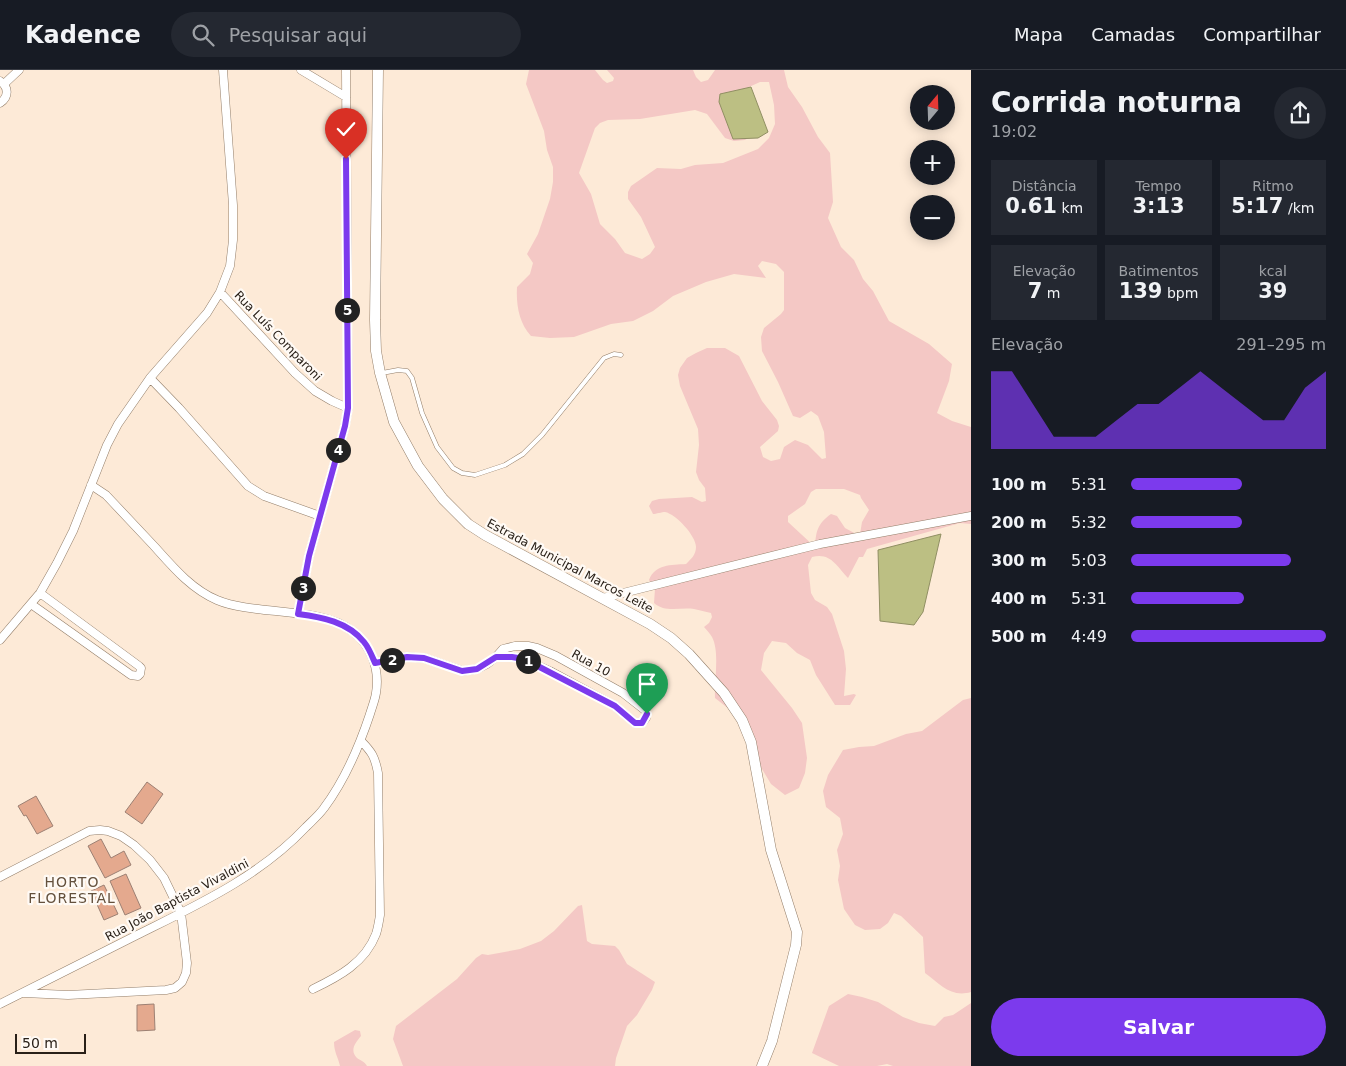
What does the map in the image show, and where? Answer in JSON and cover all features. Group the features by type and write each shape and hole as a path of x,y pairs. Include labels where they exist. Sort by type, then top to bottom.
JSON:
{"street":[{"path":"0,103 7,95 7,89 2,83 19,70"},
{"path":"0,640 40,593 57,563 74,531 107,445 118,424 150,378 207,314 220,292 230,266 233,240 233,205 223,70"},
{"path":"301,70 346,97"},
{"path":"298,614 309,556 345,426 348,408 346,70"},
{"name":"Estrada Municipal Marcos Leite","path":"378,70 376,351 380,373 394,422 418,466 443,499 468,524 484,535 650,624 671,638 689,654 724,693 742,720 752,742 771,850 797,932 796,946 772,1040 762,1066"},
{"name":"Rua Luís Comparoni","path":"220,292 295,373 315,390 332,401 348,408"},
{"path":"150,378 248,486 264,496 320,516"},
{"name":"Rua João Baptista Vivaldini","path":"0,1004 181,913 238,882 270,860 293,841 324,809 346,772 361,741 376,694 377,677 375,663 365,643 352,630 318,617 241,607 216,600 198,589 179,573 106,495 92,485"},
{"path":"603,598 820,544 971,516"},
{"path":"31,604 131,675 138,676 140,674 140,666 40,593"},
{"name":"Rua 10","path":"375,663 407,657 424,658 462,671 477,669 496,657 503,649 515,646 528,646 556,656 623,693 646,711 646,718 642,723 635,723 615,706 524,659 496,657"},
{"path":"524,659 528,646"},
{"path":"313,989 337,977 359,961 369,948 376,934 380,915 378,773 376,760 361,741"},
{"path":"0,877 90,831 108,831 121,836 150,860 164,878 181,913 187,963 186,973 182,982 175,988 68,995 22,993"}],"lane":[{"path":"380,373 398,370 407,371 412,378 422,413 437,447 453,468 462,473 475,475 504,465 523,454 542,435 604,358 614,354 621,355"}],"shaded area":[{"path":"529,70 595,70 607,83 613,81 614,78 607,70 693,70 701,82 708,80 715,70 784,70 788,87 802,107 818,137 830,153 833,202 828,218 841,247 854,260 863,279 873,291 889,321 929,344 952,364 949,381 937,413 952,421 971,427 971,524 960,523 867,549 863,557 859,557 848,578 828,558 824,556 812,557 808,565 811,593 815,600 827,607 832,614 844,651 846,669 844,696 856,695 850,705 835,705 816,675 810,660 797,653 786,643 772,641 764,653 761,670 802,723 807,758 805,773 799,788 785,795 771,784 762,769 755,754 752,738 729,709 715,698 716,650 712,637 704,627 712,617 711,613 694,609 668,609 658,606 654,603 655,589 649,580 659,568 669,565 686,564 696,550 693,537 680,521 665,512 653,514 649,506 652,501 692,497 702,502 706,501 705,488 696,472 699,445 698,429 680,386 678,375 680,368 687,358 707,348 725,348 739,356 762,401 777,420 779,426 778,431 760,447 763,457 771,461 780,459 784,447 795,440 808,445 822,459 826,458 824,432 818,416 811,411 800,418 793,416 762,351 761,337 764,328 784,310 784,272 776,264 762,261 758,266 766,278 734,274 706,282 673,296 653,311 633,321 611,324 574,337 550,338 531,336 519,313 517,287 530,274 533,263 527,254 538,234 550,199 553,167 547,150 544,131 526,84","holes":["760,82 769,82 774,105 775,124 769,138 758,149 723,163 695,165 681,169 657,168 631,186 628,192 628,199 641,217 655,247 650,254 642,259 625,253 615,239 600,224 591,194 579,173 595,128 600,123 608,120 640,119 695,110 707,114 725,138 734,141 745,140 750,137 751,130 749,87","816,489 844,489 860,495 869,510 862,522 860,534 858,535 845,528 837,516 831,514 818,529 815,547 788,522 788,516 805,504 811,492"]},
{"path":"751,87 768,132 758,138 733,139 719,102 720,94"},
{"path":"941,534 923,612 914,625 880,621 878,550"},
{"path":"971,698 971,992 957,993 946,989 925,973 923,937 901,916 894,913 888,923 880,929 865,930 855,925 844,909 838,880 840,866 837,850 843,834 840,818 826,807 823,791 828,775 843,750 874,746 906,734 922,731 963,700"},
{"path":"582,905 587,941 592,944 615,946 627,964 655,982 637,1015 627,1026 615,1066 403,1066 393,1039 396,1026 457,979 482,954 488,955 520,949 541,941 554,931 578,906"},
{"path":"848,994 878,1002 903,1017 935,1026 944,1017 953,1015 971,1003 971,1066 893,1066 887,1064 877,1066 839,1066 812,1053 829,1006"},
{"path":"355,1030 360,1031 361,1036 353,1049 355,1055 367,1066 340,1066 334,1042"}],"building":[{"path":"147,782 163,794 142,824 125,812"},
{"path":"36,796 53,826 37,834 26,815 24,816 18,806"},
{"path":"101,839 111,858 124,851 131,865 105,878 88,846"},
{"path":"126,874 141,908 125,915 110,881"},
{"path":"104,885 118,914 104,920 91,891"},
{"path":"154,1004 155,1030 137,1031 137,1005"}],"district":[{"name":"HORTO FLORESTAL","path":"72,890"}],"route":[{"path":"346,159 348,408 345,426 309,556 298,614 335,622 352,630 365,643 375,663 407,657 424,658 462,671 477,669 496,657 524,659 615,706 635,723 642,723 647,714"}]}
